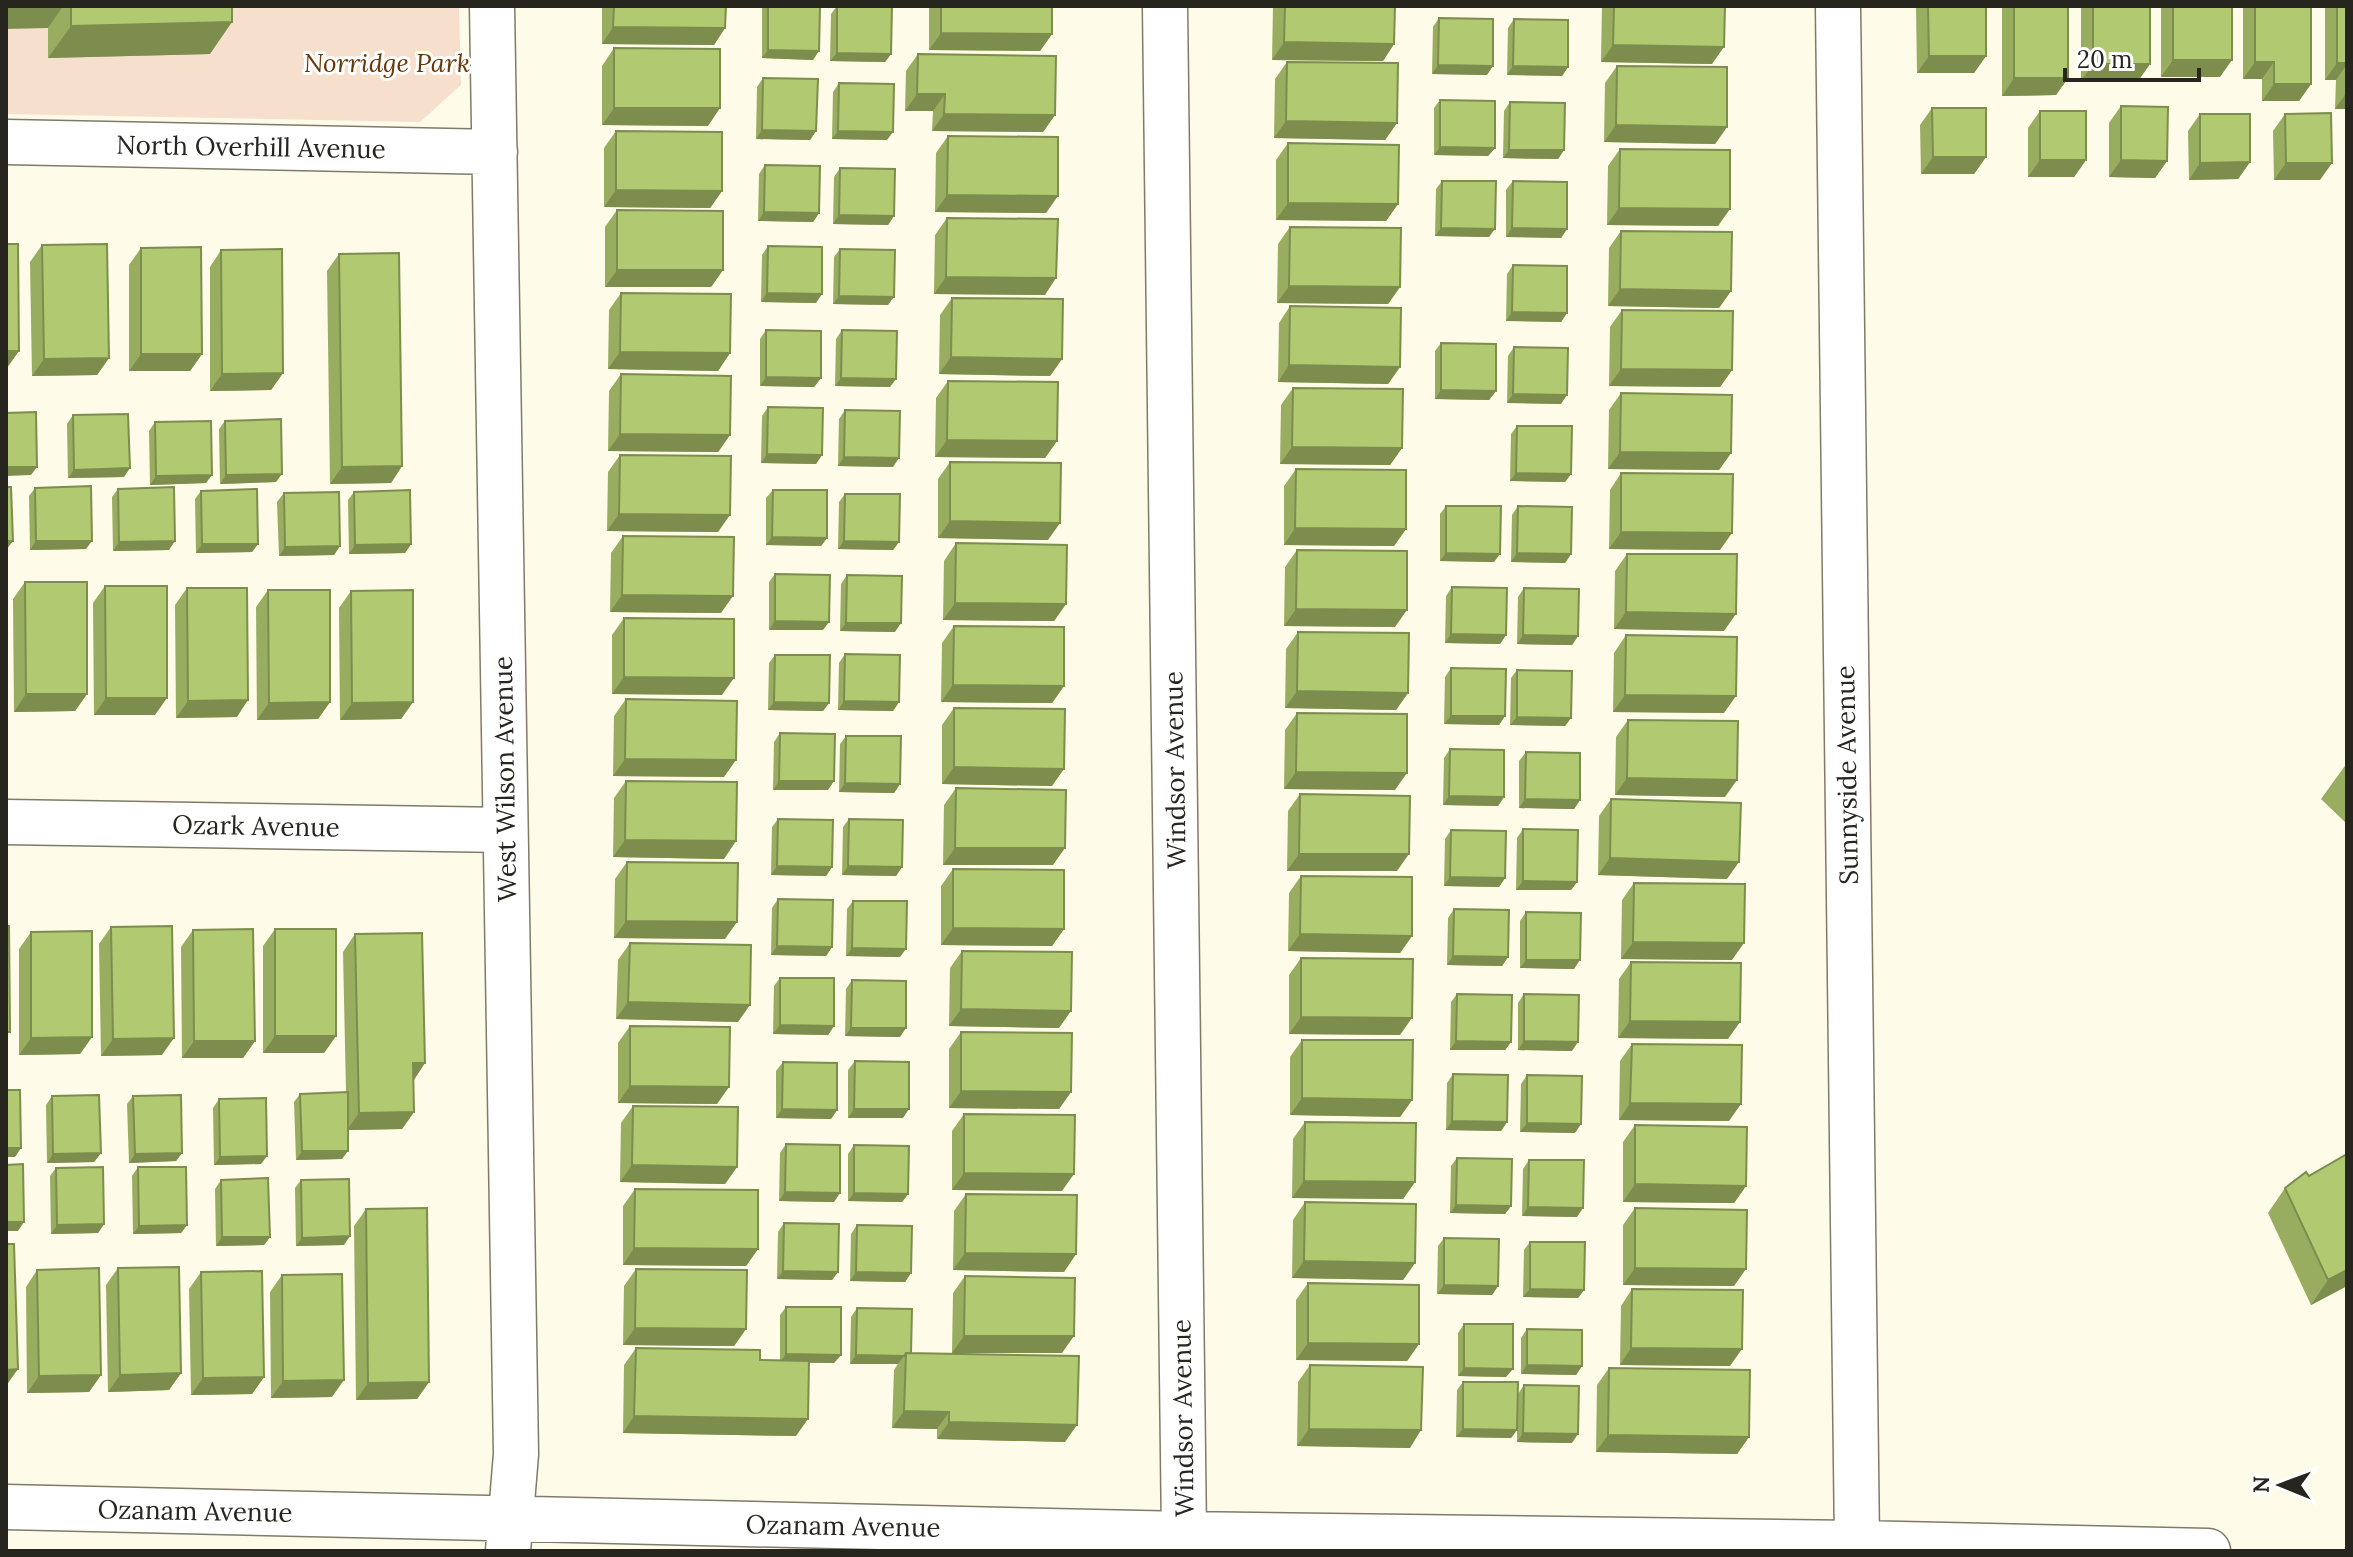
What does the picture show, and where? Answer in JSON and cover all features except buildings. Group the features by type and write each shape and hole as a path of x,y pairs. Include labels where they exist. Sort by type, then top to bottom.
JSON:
{"street":[{"name":"West Wilson Avenue","path":"492,6 516,1454 509,1535"},
{"name":"Windsor Avenue","path":"1165,6 1184,1534"},
{"name":"Sunnyside Avenue","path":"1838,6 1857,1543"},
{"name":"North Overhill Avenue","path":"6,142 495,152"},
{"name":"Ozark Avenue","path":"6,822 505,830"},
{"name":"Ozanam Avenue","path":"6,1507 509,1535 1184,1534 2208,1551"}],"green space":[{"name":"Norridge Park","path":"6,6 459,6 461,85 420,122 6,114"}]}
